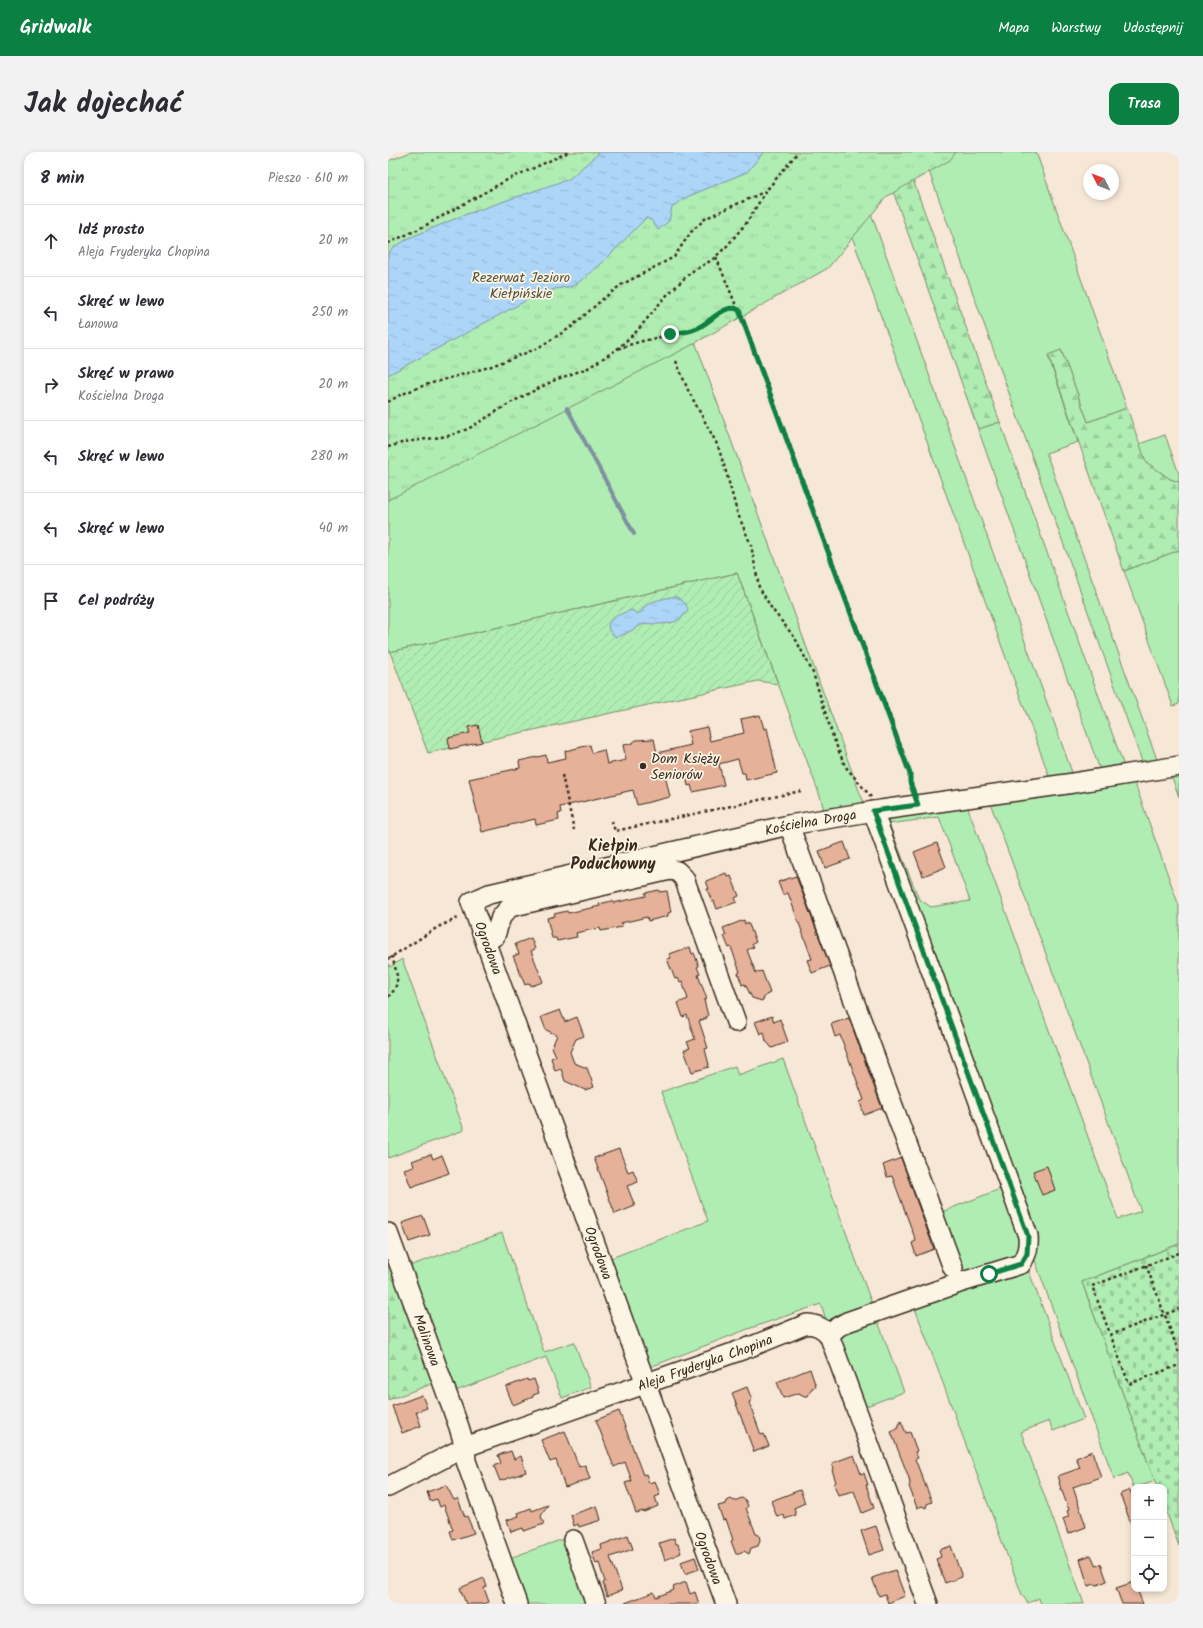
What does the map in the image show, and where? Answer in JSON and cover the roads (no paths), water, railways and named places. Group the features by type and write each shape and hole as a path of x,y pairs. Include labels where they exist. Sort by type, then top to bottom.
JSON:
{"street":[{"name":"Kościelna Droga","path":"473,907 489,894 789,825 1179,766"},
{"path":"877,811 1028,1236 1027,1254 1021,1264 959,1283 847,1322 838,1327 829,1335 928,1604"},
{"path":"789,825 952,1268"},
{"path":"486,941 496,936 501,917 510,907 670,870 677,871 684,878 736,1022"},
{"name":"Ogrodowa","path":"473,907 726,1604"},
{"name":"Malinowa","path":"388,1233 446,1389 465,1447 466,1462 516,1604"},
{"name":"Aleja Fryderyka Chopina","path":"388,1487 465,1447 750,1347 807,1324 816,1325 823,1328 829,1335"},
{"path":"573,1540 596,1604"}],"water":[{"path":"600,152 764,152 747,172 689,196 672,207 669,221 658,230 651,220 646,218 601,264 574,286 555,289 529,299 388,375 388,254 393,248 409,238 464,215 569,179"},
{"path":"670,597 677,597 685,603 688,609 679,619 666,623 644,624 616,637 610,632 608,627 609,623 621,614 632,610 637,614 641,612 646,605"}],"waterway":[{"path":"567,408 634,534"}],"place":[{"name":"Dom Księży Seniorów","path":"643,766"}],"district":[{"name":"Kiełpin Poduchowny","path":"613,854"}],"park label":[{"name":"Rezerwat Jezioro Kiełpińskie","path":"521,286"}]}
